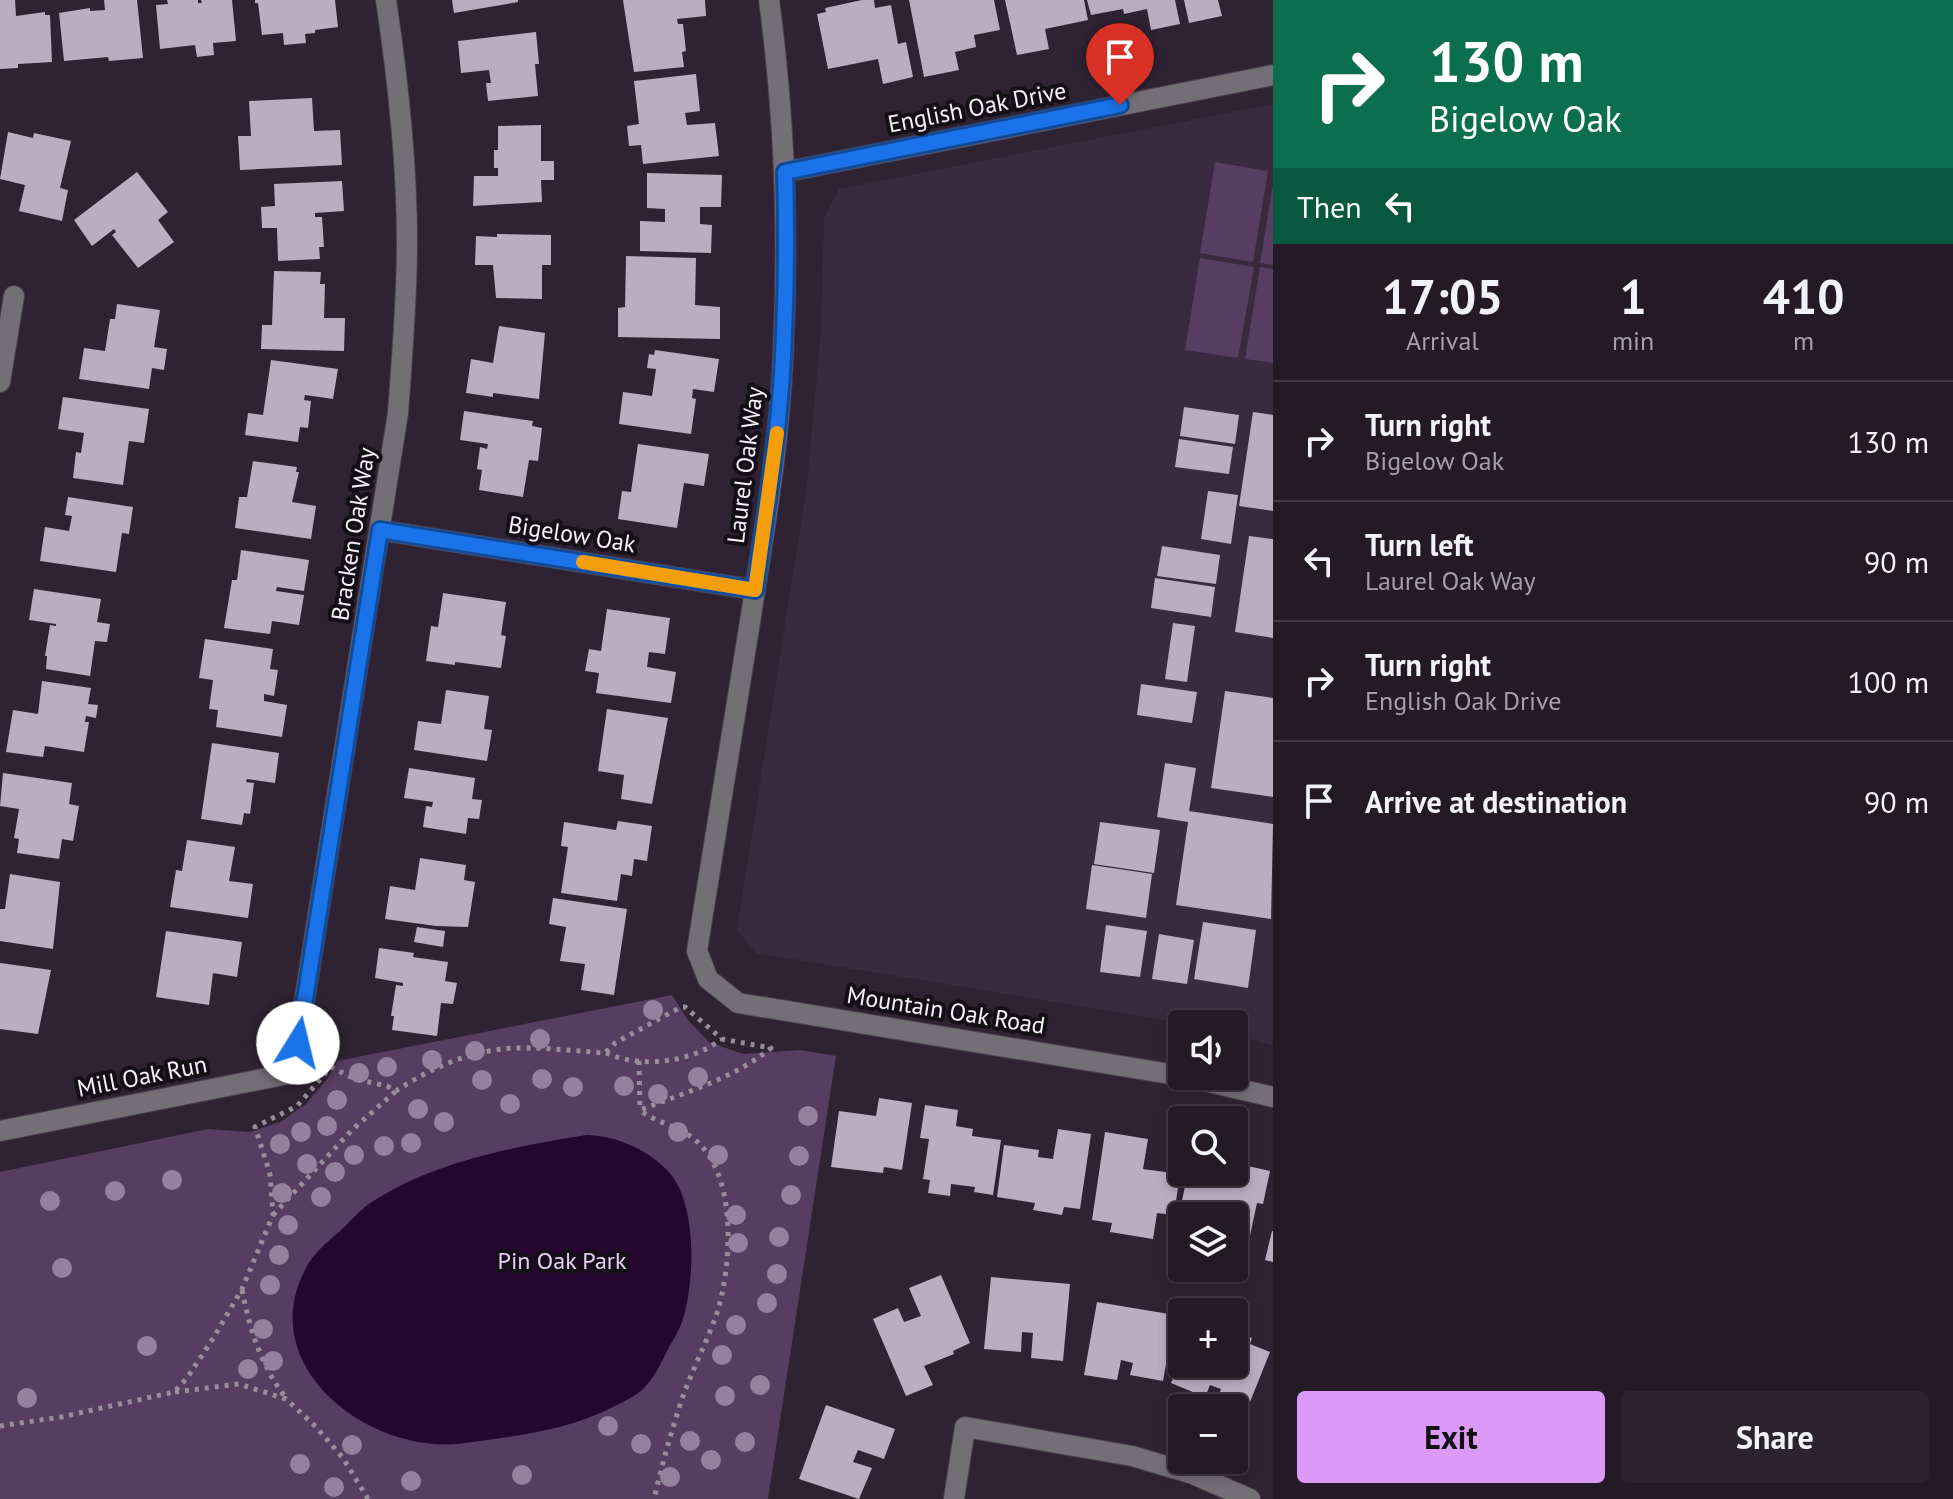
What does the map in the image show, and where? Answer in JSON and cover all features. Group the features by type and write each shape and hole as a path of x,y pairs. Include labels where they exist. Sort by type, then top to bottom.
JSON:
{"street":[{"name":"Bracken Oak Way","path":"293,1073 398,413 406,315 407,242 404,154 386,0"},
{"name":"Laurel Oak Way","path":"708,979 697,951 755,590 775,452 783,359 787,234 785,172 769,0"},
{"name":"English Oak Drive","path":"785,172 1273,75"},
{"path":"0,382 14,296"},
{"name":"Bigelow Oak","path":"380,530 755,590"},
{"name":"Mountain Oak Road","path":"708,979 738,1003 1168,1074"},
{"name":"Mill Oak Run","path":"0,1131 293,1073"},
{"name":"Mountain Oak Road","path":"1243,1090 1273,1097"},
{"path":"954,1499 965,1427 1132,1456 1193,1474 1250,1499"}],"path":[{"path":"605,1053 615,1043 681,1007 685,1007 722,1039 771,1048 762,1056 708,1084 640,1110"},
{"path":"174,1392 208,1347 242,1289 273,1215 352,1130 418,1076 448,1062 522,1047 605,1053 639,1061 665,1061 707,1051 722,1039"},
{"path":"639,1061 640,1110"},
{"path":"273,1215 270,1174 255,1127 297,1106 331,1067 355,1079 396,1091"},
{"path":"640,1110 694,1139 712,1161 725,1190 727,1219 725,1278 717,1313 683,1397 654,1499"},
{"path":"242,1289 255,1343 271,1379 343,1458 368,1499"},
{"path":"0,1426 61,1417 174,1392 239,1384 286,1399"}],"shaded area":[{"path":"1273,104 1273,1046 1248,1038 1248,1010 1168,1010 1168,1021 756,953 737,930 807,485 821,331 824,218 839,189"},
{"path":"587,1135 620,1141 651,1156 668,1171 685,1203 691,1244 686,1306 678,1332 646,1386 623,1402 576,1422 540,1432 465,1443 430,1444 394,1436 360,1420 331,1398 308,1371 295,1340 294,1305 306,1268 321,1248 370,1203 424,1175 505,1150"}],"green space":[{"path":"1215,162 1268,171 1253,262 1200,253"},
{"path":"1273,184 1273,265 1260,263"},
{"path":"1200,258 1254,267 1238,358 1185,350"},
{"path":"1260,267 1273,269 1273,363 1245,359"},
{"name":"Pin Oak Park","path":"672,995 687,1019 709,1042 743,1054 800,1050 836,1056 768,1499 0,1499 0,1172 208,1129 250,1132 280,1122 306,1104 327,1079 337,1061"}],"building":[{"path":"0,0 15,0 16,16 45,12 45,15 50,15 52,62 18,64 18,68 0,69"},
{"path":"104,0 137,0 143,58 64,61 59,13 90,8 90,11 105,10"},
{"path":"167,0 198,0 202,3 201,0 232,0 236,41 213,43 214,55 197,57 195,45 160,49 156,5 168,4"},
{"path":"255,0 335,0 338,27 305,34 306,43 284,45 283,33 262,35"},
{"path":"452,0 518,0 518,2 454,13"},
{"path":"623,0 705,0 706,16 677,19 678,24 683,24 684,67 634,72"},
{"path":"874,0 875,8 891,5 898,44 906,42 913,77 883,84 878,59 828,69 817,14 826,12 825,8"},
{"path":"909,0 994,0 1000,30 974,35 976,47 955,52 959,70 924,77"},
{"path":"1005,0 1084,0 1088,20 1045,29 1049,49 1017,55"},
{"path":"1087,0 1175,0 1180,24 1151,30 1147,9 1124,14 1123,9 1091,15"},
{"path":"1184,0 1218,0 1222,16 1189,23"},
{"path":"536,32 538,96 488,101 486,83 491,83 489,70 461,73 458,41"},
{"path":"696,74 700,111 685,113 687,125 715,123 719,156 643,164 641,145 629,146 627,126 639,124 634,81"},
{"path":"312,98 314,131 340,130 342,165 240,170 238,136 251,136 249,101"},
{"path":"541,125 541,161 554,161 554,180 541,180 542,202 473,206 474,176 498,176 498,168 494,168 494,150 498,150 498,126"},
{"path":"8,132 33,138 34,133 71,141 60,188 68,190 62,221 19,211 25,185 0,179"},
{"path":"137,172 168,212 158,220 174,242 138,268 112,235 116,232 114,229 92,246 74,220"},
{"path":"647,173 722,175 721,207 700,207 700,224 712,225 711,253 640,251 640,221 665,222 665,209 647,208"},
{"path":"342,181 344,211 315,213 315,217 322,217 324,247 319,247 320,259 278,261 277,228 262,228 261,207 275,206 274,184"},
{"path":"497,234 551,235 551,265 542,265 542,299 496,298 493,265 475,265 476,236 497,237"},
{"path":"626,256 696,258 695,305 720,307 720,339 618,337 618,308 625,307"},
{"path":"274,271 321,272 320,284 325,284 324,318 345,318 344,351 261,349 262,325 272,325"},
{"path":"117,304 160,310 154,347 167,349 164,370 152,368 149,389 79,379 84,348 105,351 110,319 115,319"},
{"path":"499,326 545,333 539,399 466,393 471,359 493,363"},
{"path":"655,350 719,359 714,392 693,389 692,398 696,399 691,434 619,424 623,392 652,396 656,369 647,368 649,354 654,355"},
{"path":"271,360 338,369 333,399 305,395 304,400 311,401 308,428 300,427 298,442 245,435 248,413 263,415"},
{"path":"63,397 149,409 144,443 129,441 123,485 73,478 76,452 81,453 84,433 58,429"},
{"path":"1184,407 1239,415 1235,444 1180,436"},
{"path":"464,411 533,421 532,426 542,428 538,461 529,460 523,497 479,490 482,470 477,469 480,447 487,449 488,444 460,440"},
{"path":"1253,412 1273,415 1273,511 1239,506"},
{"path":"1179,439 1233,447 1229,474 1175,467"},
{"path":"638,444 709,454 704,486 684,483 677,528 618,519 622,491 631,492"},
{"path":"253,461 297,467 296,472 299,472 292,502 316,506 311,539 235,528 239,497 247,497"},
{"path":"1208,491 1238,495 1231,544 1201,539"},
{"path":"68,497 133,507 129,534 122,533 116,572 40,561 45,527 69,531 72,516 65,515"},
{"path":"1249,536 1273,539 1273,638 1235,632"},
{"path":"1162,546 1220,555 1216,584 1157,576"},
{"path":"241,550 309,560 304,591 277,587 276,591 304,595 299,625 272,621 270,634 224,628 232,580 237,580"},
{"path":"1155,578 1215,587 1211,617 1151,608"},
{"path":"34,589 101,599 97,622 110,624 107,642 95,641 90,676 46,669 50,625 56,624 29,620"},
{"path":"443,593 506,602 501,635 506,636 501,668 426,661 431,626 438,627"},
{"path":"607,609 670,618 665,654 649,652 647,667 676,672 671,703 596,693 599,673 585,671 589,649 601,651"},
{"path":"1173,623 1195,626 1187,682 1165,679"},
{"path":"205,639 273,649 270,669 278,670 274,696 264,694 264,701 287,705 282,737 216,727 218,710 209,709 213,680 199,678"},
{"path":"42,681 91,688 88,704 98,705 96,718 86,716 85,722 89,722 84,752 45,746 43,757 6,752 13,710 38,714"},
{"path":"1141,684 1197,692 1192,723 1137,715"},
{"path":"446,690 489,696 484,729 492,730 487,761 414,750 418,721 441,724"},
{"path":"1225,691 1273,698 1273,797 1211,788"},
{"path":"607,709 668,718 652,804 621,799 624,775 598,771"},
{"path":"212,743 279,753 275,783 247,779 246,782 254,783 250,814 244,813 242,825 201,819"},
{"path":"1165,763 1196,768 1189,811 1273,824 1271,919 1176,905 1188,822 1157,817"},
{"path":"409,768 475,778 472,799 482,800 479,819 468,818 466,834 423,827 426,806 432,807 433,802 404,798"},
{"path":"3,773 72,783 69,804 79,806 73,841 62,839 59,859 17,853 19,839 14,838 19,809 0,806"},
{"path":"618,821 652,826 647,861 634,859 632,876 621,874 617,901 561,893 568,847 561,846 564,822 616,830"},
{"path":"1100,822 1160,830 1154,873 1094,864"},
{"path":"187,840 235,847 229,881 253,884 248,918 170,907 176,870 182,871"},
{"path":"420,858 466,865 464,880 475,882 468,927 385,919 390,886 415,890"},
{"path":"1092,865 1152,874 1146,918 1086,909"},
{"path":"10,874 60,882 53,949 0,941 0,909 5,909"},
{"path":"553,898 627,909 614,995 581,990 585,964 560,961 566,927 549,924"},
{"path":"1203,922 1256,930 1248,988 1194,979"},
{"path":"1106,925 1147,931 1140,977 1100,972"},
{"path":"417,927 445,931 443,947 414,942"},
{"path":"166,931 242,942 237,977 213,973 209,1005 156,997"},
{"path":"1159,934 1194,940 1187,984 1152,979"},
{"path":"379,948 448,962 445,981 457,983 453,1004 441,1003 437,1036 392,1030 396,985 403,986 403,983 375,978"},
{"path":"0,963 51,970 38,1034 0,1029"},
{"path":"879,1098 912,1103 902,1170 884,1167 883,1173 831,1167 839,1111 876,1116"},
{"path":"925,1105 958,1110 956,1126 973,1129 972,1136 1001,1140 993,1195 974,1192 975,1187 951,1184 950,1196 928,1193 930,1180 923,1179 929,1139 920,1138"},
{"path":"1058,1129 1091,1134 1080,1209 1064,1207 1062,1215 1033,1210 1035,1203 997,1197 1004,1145 1039,1150 1038,1157 1053,1159"},
{"path":"1105,1132 1148,1139 1143,1169 1168,1172 1168,1186 1178,1186 1176,1202 1168,1202 1168,1214 1157,1213 1153,1239 1110,1232 1112,1223 1092,1220"},
{"path":"1248,1166 1270,1171 1263,1204 1257,1203 1248,1245 1248,1202 1182,1202 1185,1186 1248,1186"},
{"path":"1273,1231 1273,1262 1265,1260"},
{"path":"941,1275 970,1343 953,1351 954,1354 924,1366 933,1385 906,1396 873,1319 898,1308 904,1322 921,1316 909,1288"},
{"path":"991,1277 1070,1284 1063,1361 1031,1358 1033,1333 1022,1332 1021,1352 984,1349"},
{"path":"1097,1302 1168,1314 1168,1354 1163,1381 1130,1375 1133,1363 1121,1360 1117,1380 1084,1375"},
{"path":"1248,1336 1252,1338 1250,1344 1270,1352 1248,1407 1248,1394 1219,1394 1221,1389 1210,1385 1206,1394 1198,1394 1171,1383 1173,1378 1248,1378"},
{"path":"826,1405 895,1429 884,1459 858,1450 853,1462 872,1468 859,1499 799,1479"}],"slow traffic":[{"path":"583,562 755,590 777,433"}],"route":[{"path":"298,1043 380,530 755,590 775,452 783,359 787,234 785,172 1120,105"}]}
